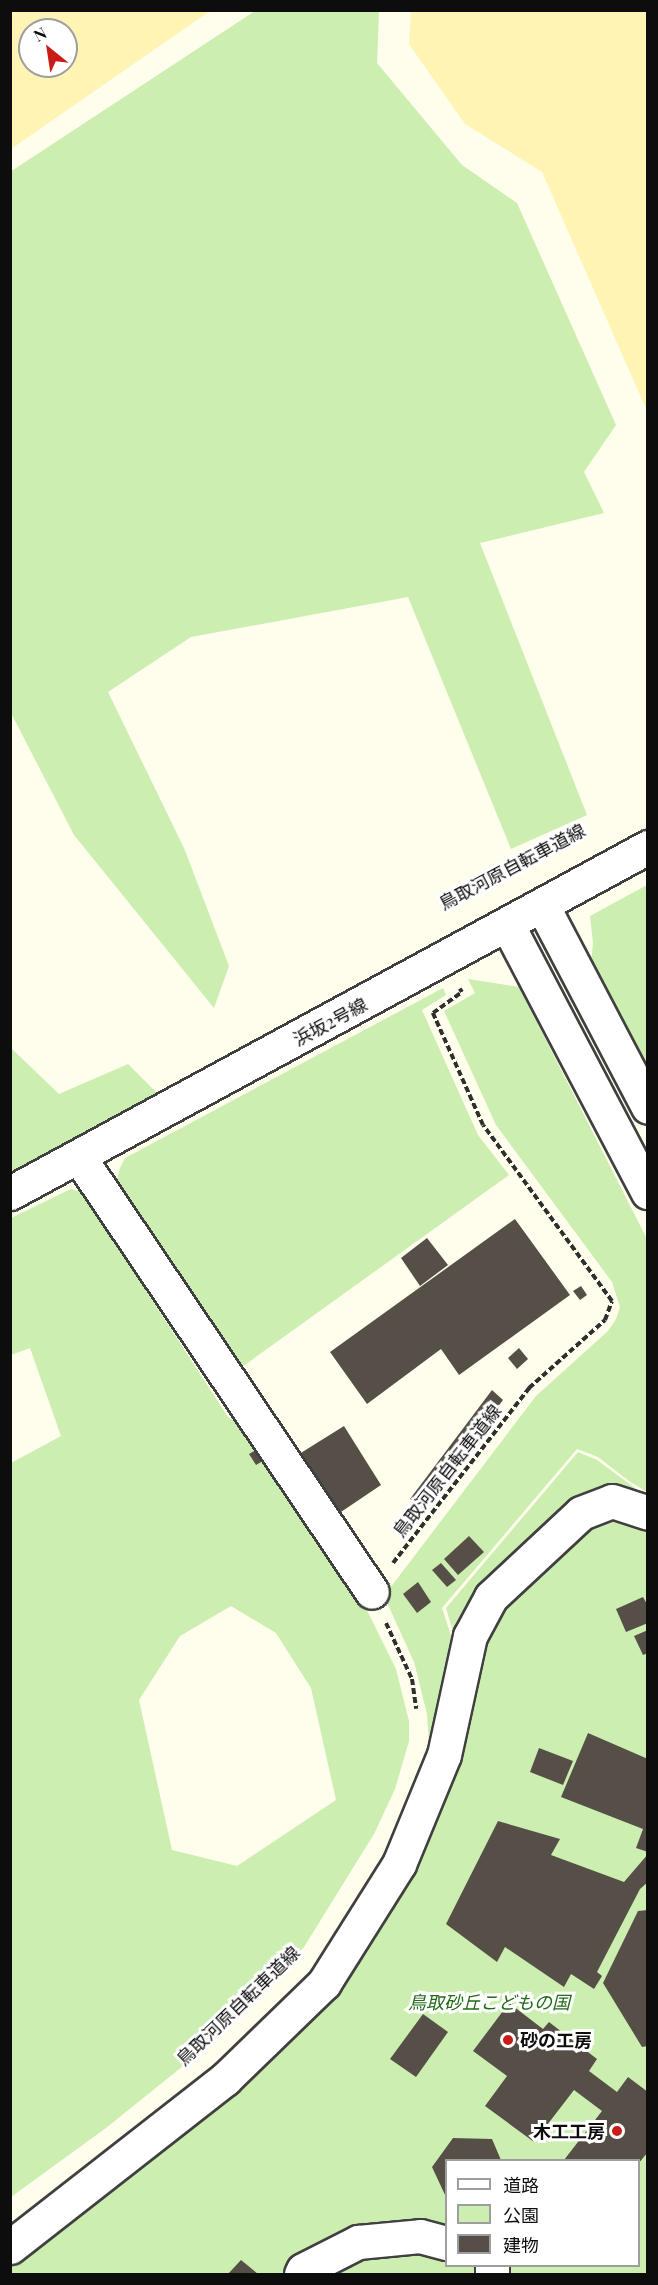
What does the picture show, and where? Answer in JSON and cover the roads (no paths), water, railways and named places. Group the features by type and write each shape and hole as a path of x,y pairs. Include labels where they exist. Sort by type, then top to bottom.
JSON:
{"street":[{"name":"浜坂2号線","path":"10,1193 444,960 648,847"},
{"path":"542,904 648,1107"},
{"path":"507,924 648,1192"},
{"path":"79,1157 372,1592"},
{"path":"10,2247 225,2079 324,1983 399,1864 444,1755 470,1636 491,1597 580,1513 612,1501 648,1513"},
{"path":"301,2274 303,2270 358,2242 420,2236 445,2242"}],"place":[{"name":"砂の工房","path":"508,2040"},
{"name":"木工工房","path":"617,2131"}],"park label":[{"name":"鳥取砂丘こどもの国","path":"489,2002"}]}
